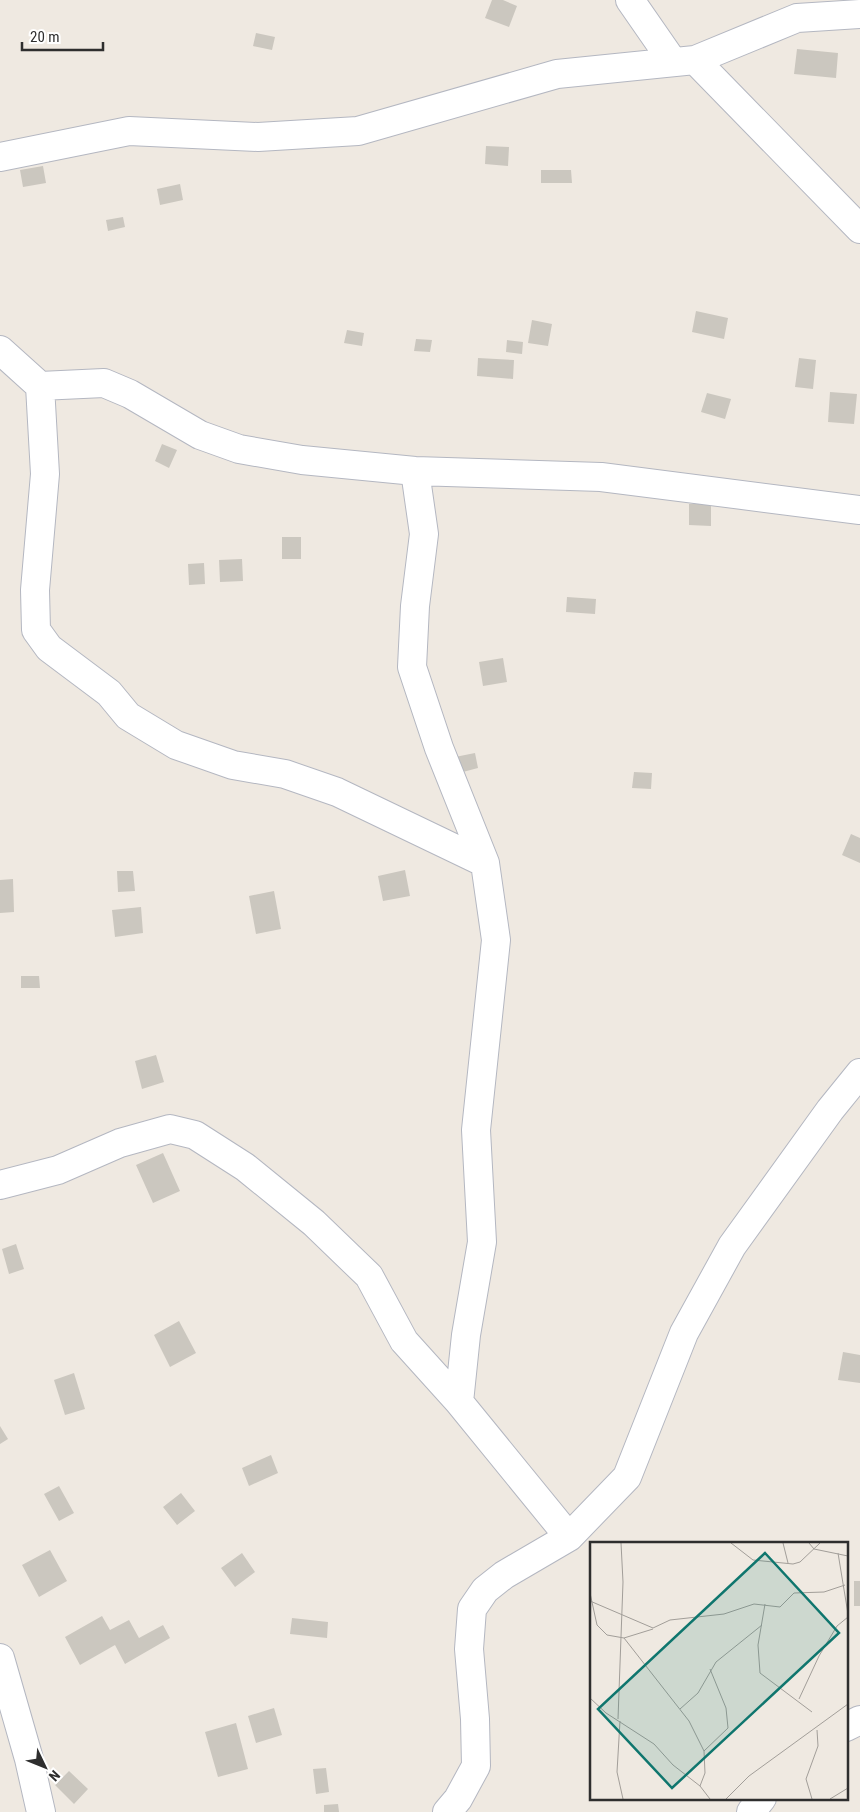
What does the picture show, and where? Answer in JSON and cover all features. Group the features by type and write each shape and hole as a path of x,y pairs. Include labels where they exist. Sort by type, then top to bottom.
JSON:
{"street":[{"path":"630,0 684,61 860,229"},
{"path":"0,156 129,131 258,137 358,130 557,74 684,61 797,18 860,14"},
{"path":"0,350 40,386 104,383 130,394 200,435 239,449 302,460 415,471 601,477 860,510"},
{"path":"40,386 44,474 35,590 36,630 48,648 108,692 128,716 176,745 233,765 285,774 337,792 485,863"},
{"path":"415,471 424,534 415,606 412,667 439,748 485,863 496,940 476,1130 482,1242 466,1335 459,1402"},
{"path":"447,1812 458,1799 476,1766 475,1719 469,1648 472,1609 485,1590 504,1575 570,1536 627,1477 684,1333 732,1246 830,1110 860,1073"},
{"path":"0,1184 58,1170 120,1143 170,1129 195,1135 245,1167 306,1217 369,1276 404,1342 459,1402 570,1536"},
{"path":"0,1658 29,1759 41,1812"},
{"path":"848,1726 860,1720"},
{"path":"751,1812 760,1800"}],"building":[{"path":"492,0 503,0 517,6 509,27 485,18"},
{"path":"256,33 275,37 272,50 253,46"},
{"path":"797,49 838,53 836,78 794,74"},
{"path":"486,146 509,147 508,166 485,164"},
{"path":"43,166 46,183 23,187 20,170"},
{"path":"541,170 571,170 572,183 541,183"},
{"path":"180,184 183,200 160,205 157,189"},
{"path":"123,217 125,227 108,231 106,220"},
{"path":"696,311 728,318 724,339 692,332"},
{"path":"532,320 552,324 548,346 528,343"},
{"path":"347,330 364,333 362,346 344,343"},
{"path":"416,339 432,340 430,352 414,351"},
{"path":"507,340 523,342 522,354 506,352"},
{"path":"478,358 514,360 513,379 477,376"},
{"path":"799,358 816,360 813,389 795,387"},
{"path":"830,392 857,394 854,424 828,422"},
{"path":"707,393 731,399 725,419 701,412"},
{"path":"162,444 177,450 169,468 155,461"},
{"path":"689,504 711,504 711,526 689,525"},
{"path":"282,537 301,537 301,559 282,559"},
{"path":"242,559 243,581 220,582 219,560"},
{"path":"204,563 205,584 189,585 188,564"},
{"path":"567,597 596,599 595,614 566,612"},
{"path":"503,658 507,682 483,686 479,662"},
{"path":"475,753 478,768 459,773 455,757"},
{"path":"634,772 652,773 651,789 632,788"},
{"path":"851,834 860,838 860,863 842,855"},
{"path":"405,870 410,896 383,901 378,876"},
{"path":"117,871 133,871 135,891 118,892"},
{"path":"13,879 14,912 0,913 0,880"},
{"path":"274,891 281,929 256,934 249,896"},
{"path":"141,907 143,933 115,937 112,910"},
{"path":"21,976 39,976 40,988 21,988"},
{"path":"156,1055 164,1082 142,1089 135,1061"},
{"path":"163,1153 180,1191 153,1203 136,1165"},
{"path":"16,1244 24,1269 9,1274 2,1249"},
{"path":"179,1321 196,1353 170,1367 154,1335"},
{"path":"843,1352 860,1355 860,1383 838,1380"},
{"path":"74,1373 85,1409 65,1415 54,1380"},
{"path":"0,1426 8,1439 0,1444"},
{"path":"271,1455 278,1473 249,1486 242,1468"},
{"path":"59,1486 74,1513 59,1521 44,1494"},
{"path":"181,1493 195,1511 177,1525 163,1507"},
{"path":"50,1550 67,1581 39,1597 22,1565"},
{"path":"242,1553 255,1572 235,1587 221,1568"},
{"path":"854,1581 860,1581 860,1606 854,1606"},
{"path":"102,1616 110,1630 129,1620 139,1638 163,1625 170,1638 125,1664 115,1645 80,1665 65,1637"},
{"path":"292,1618 328,1622 327,1638 290,1634"},
{"path":"274,1708 282,1735 256,1743 248,1716"},
{"path":"236,1723 248,1769 218,1777 205,1732"},
{"path":"326,1768 329,1792 316,1794 313,1769"},
{"path":"69,1771 88,1789 74,1804 55,1785"},
{"path":"338,1804 339,1812 324,1812 324,1805"}]}
